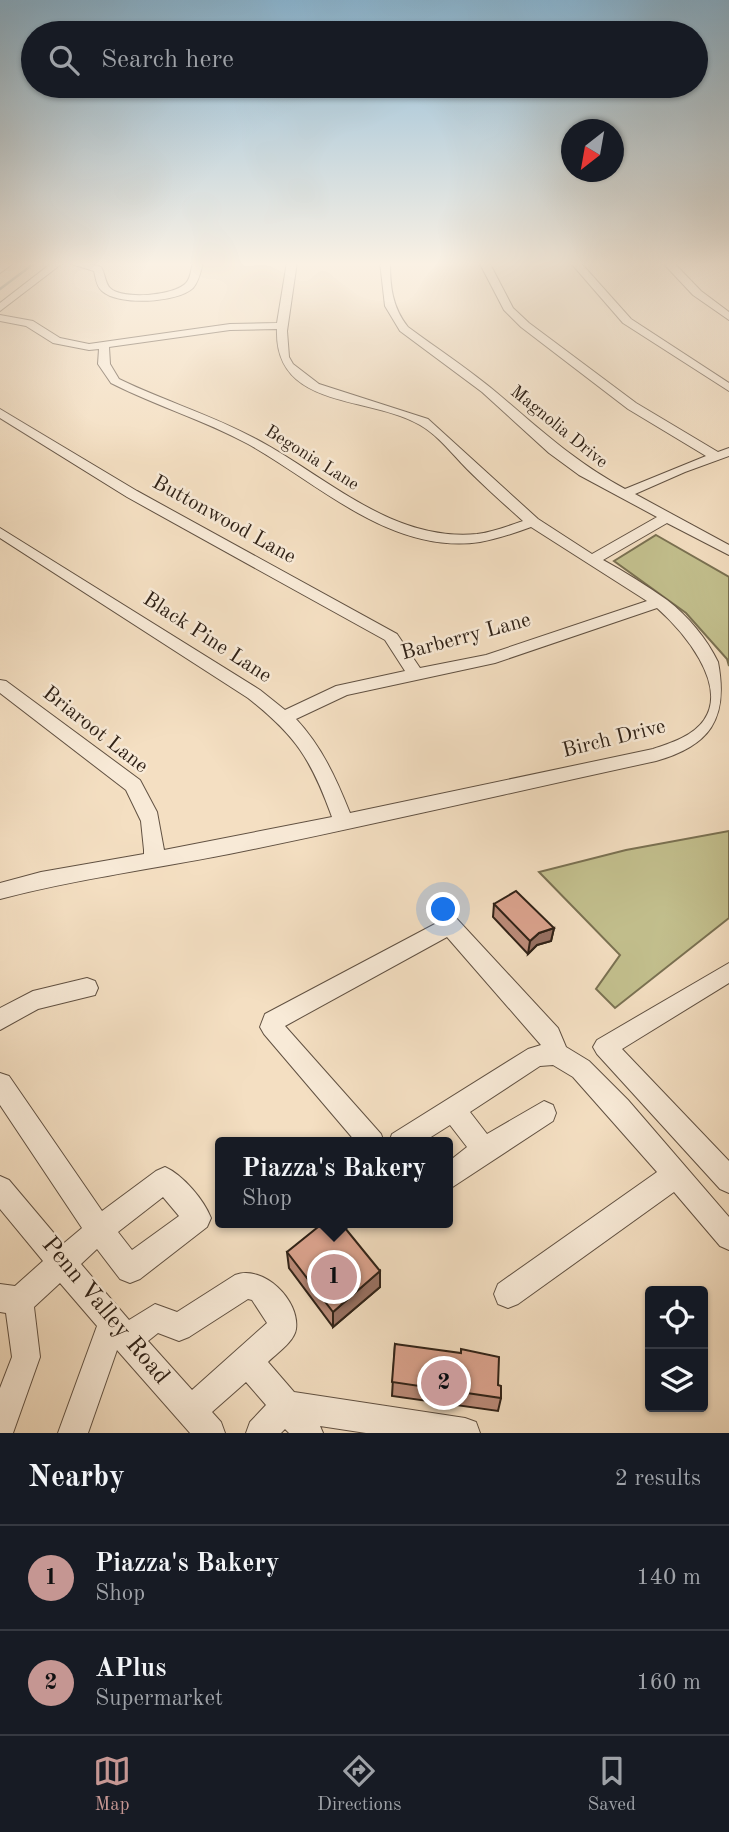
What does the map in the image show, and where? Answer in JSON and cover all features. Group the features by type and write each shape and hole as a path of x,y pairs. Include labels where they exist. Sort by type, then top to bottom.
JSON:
{"street":[{"path":"38,329 65,344 104,346 218,329"},
{"name":"Birch Drive","path":"0,891 41,880 154,861 344,823 656,755 694,740 715,721 720,711 720,687 702,646 660,602 533,522 425,423 390,408 321,387 296,375 284,361 282,354 284,329"},
{"name":"Magnolia Drive","path":"404,329 486,390 554,450 622,495 729,551"},
{"path":"531,329 632,406 723,454"},
{"path":"639,329 729,388"},
{"name":"Begonia Lane","path":"104,346 104,364 115,381 251,440 344,499 397,526 429,536 461,539 483,536 533,522"},
{"name":"Buttonwood Lane","path":"0,413 114,484 391,637 415,676"},
{"path":"622,495 680,469 723,454"},
{"path":"592,560 666,518"},
{"name":"Black Pine Lane","path":"0,532 254,694 285,717 309,743 319,759 344,823"},
{"name":"Barberry Lane","path":"285,717 342,690 492,658 660,602"},
{"name":"Briaroot Lane","path":"0,685 133,785 147,805 153,821 154,861"},
{"path":"368,1137 271,1027 273,1021 450,925 551,1035 556,1055"},
{"path":"729,972 605,1047 729,1180"},
{"path":"0,1020 33,1001 87,988"},
{"path":"409,1137 536,1056 556,1055 581,1069 600,1088 729,1237"},
{"path":"0,1084 99,1230 63,1262 10,1300 26,1357 0,1428"},
{"path":"453,1109 484,1150"},
{"path":"453,1173 484,1150 544,1113"},
{"path":"508,1294 675,1175"},
{"name":"Penn Valley Road","path":"0,1189 119,1331 200,1422"},
{"path":"73,1433 119,1331 155,1318 179,1328 245,1285 260,1288 281,1315 282,1329 248,1361 200,1422"},
{"path":"248,1361 307,1433"},
{"path":"261,1433 286,1406"},
{"path":"286,1406 465,1433"}],"shaded area":[{"path":"656,535 729,577 729,666 727,659 686,613 614,561"},
{"path":"729,831 729,918 615,1008 596,989 620,955 539,872 626,850"}],"building":[{"path":"516,891 554,928 539,933 530,941 494,904"},
{"path":"317,1228 345,1228 380,1271 333,1312 287,1252"},
{"path":"395,1344 461,1353 461,1349 499,1357 498,1385 501,1386 501,1398 392,1382"}],"place":[{"name":"Piazza's Bakery","path":"334,1277"},
{"name":"APlus","path":"444,1383"}]}
